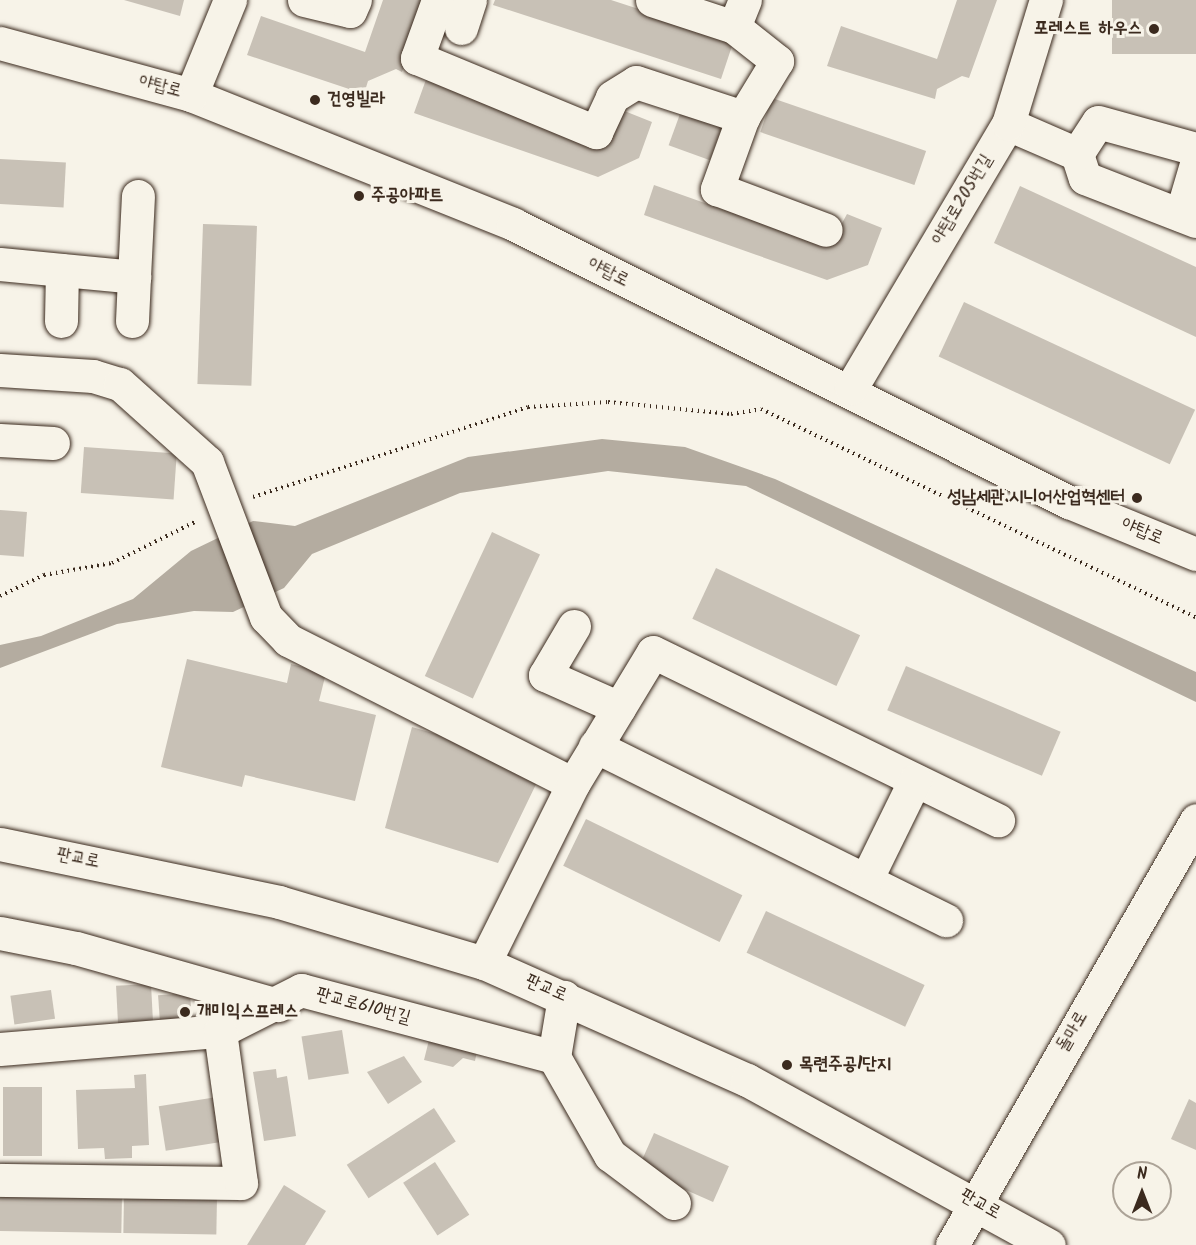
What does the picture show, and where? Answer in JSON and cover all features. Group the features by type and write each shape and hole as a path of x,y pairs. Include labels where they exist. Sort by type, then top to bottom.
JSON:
{"street":[{"path":"191,95 230,0"},
{"path":"304,0 350,11 355,0"},
{"path":"438,0 417,58 596,132 612,97 636,82 743,117"},
{"path":"652,0 739,14 777,60 743,117 717,189 826,230"},
{"name":"야탑로205번길","path":"851,388 1008,124 1046,0"},
{"name":"야탑로","path":"0,43 191,95 513,224 781,362 851,388 1069,502 1196,554"},
{"path":"1077,154 1098,122 1196,149"},
{"path":"1008,124 1077,154 1085,178 1189,218 1196,164"},
{"path":"132,321 138,196"},
{"path":"0,264 134,277"},
{"path":"61,321 62,270"},
{"path":"0,370 93,376 120,384 207,462 223,511 266,617 288,640 573,784"},
{"path":"0,440 53,443"},
{"path":"574,626 545,675 619,708"},
{"path":"484,963 573,784 653,652 998,820"},
{"path":"595,746 946,920"},
{"path":"866,880 915,780"},
{"name":"돌마로","path":"952,1245 1196,820"},
{"name":"판교로","path":"0,844 279,902 484,963 747,1080 976,1202 1049,1245"},
{"path":"0,933 76,948 278,1005"},
{"name":"판교로610번길","path":"0,1049 220,1031 278,1005 301,990 554,1057"},
{"path":"564,997 554,1057 610,1155 674,1203"},
{"path":"0,1180 241,1183 220,1031"}],"path":[{"path":"0,596 44,575 112,563 223,511 528,407 608,402 730,414 761,409 1196,617"}],"shaded area":[{"path":"602,439 685,447 775,479 1196,672 1196,702 746,486 608,471 460,493 312,554 284,588 233,612 194,611 117,624 0,668 0,645 41,636 133,599 191,551 253,521 295,526 468,457"}],"building":[{"path":"124,0 184,0 180,16"},
{"path":"383,0 427,0 402,72 396,69 368,81 364,94 247,55 261,16 365,52"},
{"path":"495,0 611,0 734,40 721,79 493,5"},
{"path":"957,0 997,0 969,78 962,76 937,89 935,99 827,66 841,26 937,59"},
{"name":"포레스트 하우스","path":"1112,0 1196,0 1196,54 1112,54"},
{"path":"428,74 599,137 617,108 652,122 639,158 598,177 414,113"},
{"path":"772,98 926,151 914,185 760,132"},
{"path":"684,103 725,118 710,160 669,145"},
{"path":"0,159 66,162 64,207 0,204"},
{"path":"654,185 829,247 847,214 882,228 868,265 827,280 644,215"},
{"path":"1020,186 1196,267 1196,337 994,243"},
{"path":"203,224 257,226 251,386 197,384"},
{"path":"964,302 1195,410 1170,464 939,356"},
{"path":"84,447 177,453 174,499 81,493"},
{"path":"0,510 27,512 24,557 0,555"},
{"path":"492,532 540,554 473,699 425,676"},
{"path":"716,568 860,635 836,686 692,619"},
{"path":"187,659 287,683 291,664 326,673 319,701 376,715 355,801 245,775 242,787 161,767"},
{"path":"906,666 1061,732 1042,776 887,710"},
{"path":"440,721 541,774 498,863 385,828 412,727 436,734"},
{"path":"586,819 742,895 720,942 563,866"},
{"path":"766,911 925,985 905,1027 747,953"},
{"path":"151,984 153,1023 118,1025 116,986"},
{"path":"51,990 55,1019 14,1024 10,996"},
{"path":"190,993 192,1025 160,1027 158,995"},
{"path":"342,1030 349,1073 308,1080 302,1036"},
{"path":"429,1040 477,1051 475,1061 463,1058 453,1067 424,1060"},
{"path":"404,1056 422,1082 388,1104 367,1072"},
{"path":"276,1069 277,1078 287,1076 296,1136 264,1141 253,1072"},
{"path":"146,1074 149,1145 132,1146 132,1158 105,1159 104,1148 78,1149 76,1090 135,1088 134,1075"},
{"path":"3,1087 42,1087 42,1156 3,1156"},
{"path":"217,1097 224,1141 166,1151 159,1106"},
{"path":"1189,1099 1196,1103 1196,1150 1171,1139"},
{"path":"434,1108 456,1142 369,1198 347,1165"},
{"path":"654,1133 729,1166 713,1202 638,1169"},
{"path":"435,1162 469,1215 437,1236 403,1183"},
{"path":"284,1185 326,1211 305,1245 247,1245"},
{"path":"0,1194 122,1196 121,1233 0,1231"},
{"path":"124,1196 217,1198 216,1235 123,1233"}],"place":[{"name":"포레스트 하우스","path":"1154,29"},
{"name":"건영빌라","path":"315,100"},
{"name":"주공아파트","path":"359,196"},
{"name":"성남세관.시니어산업혁센터","path":"1137,498"},
{"name":"개미익스프레스","path":"185,1012"},
{"name":"목련주공1단지","path":"787,1065"}]}
